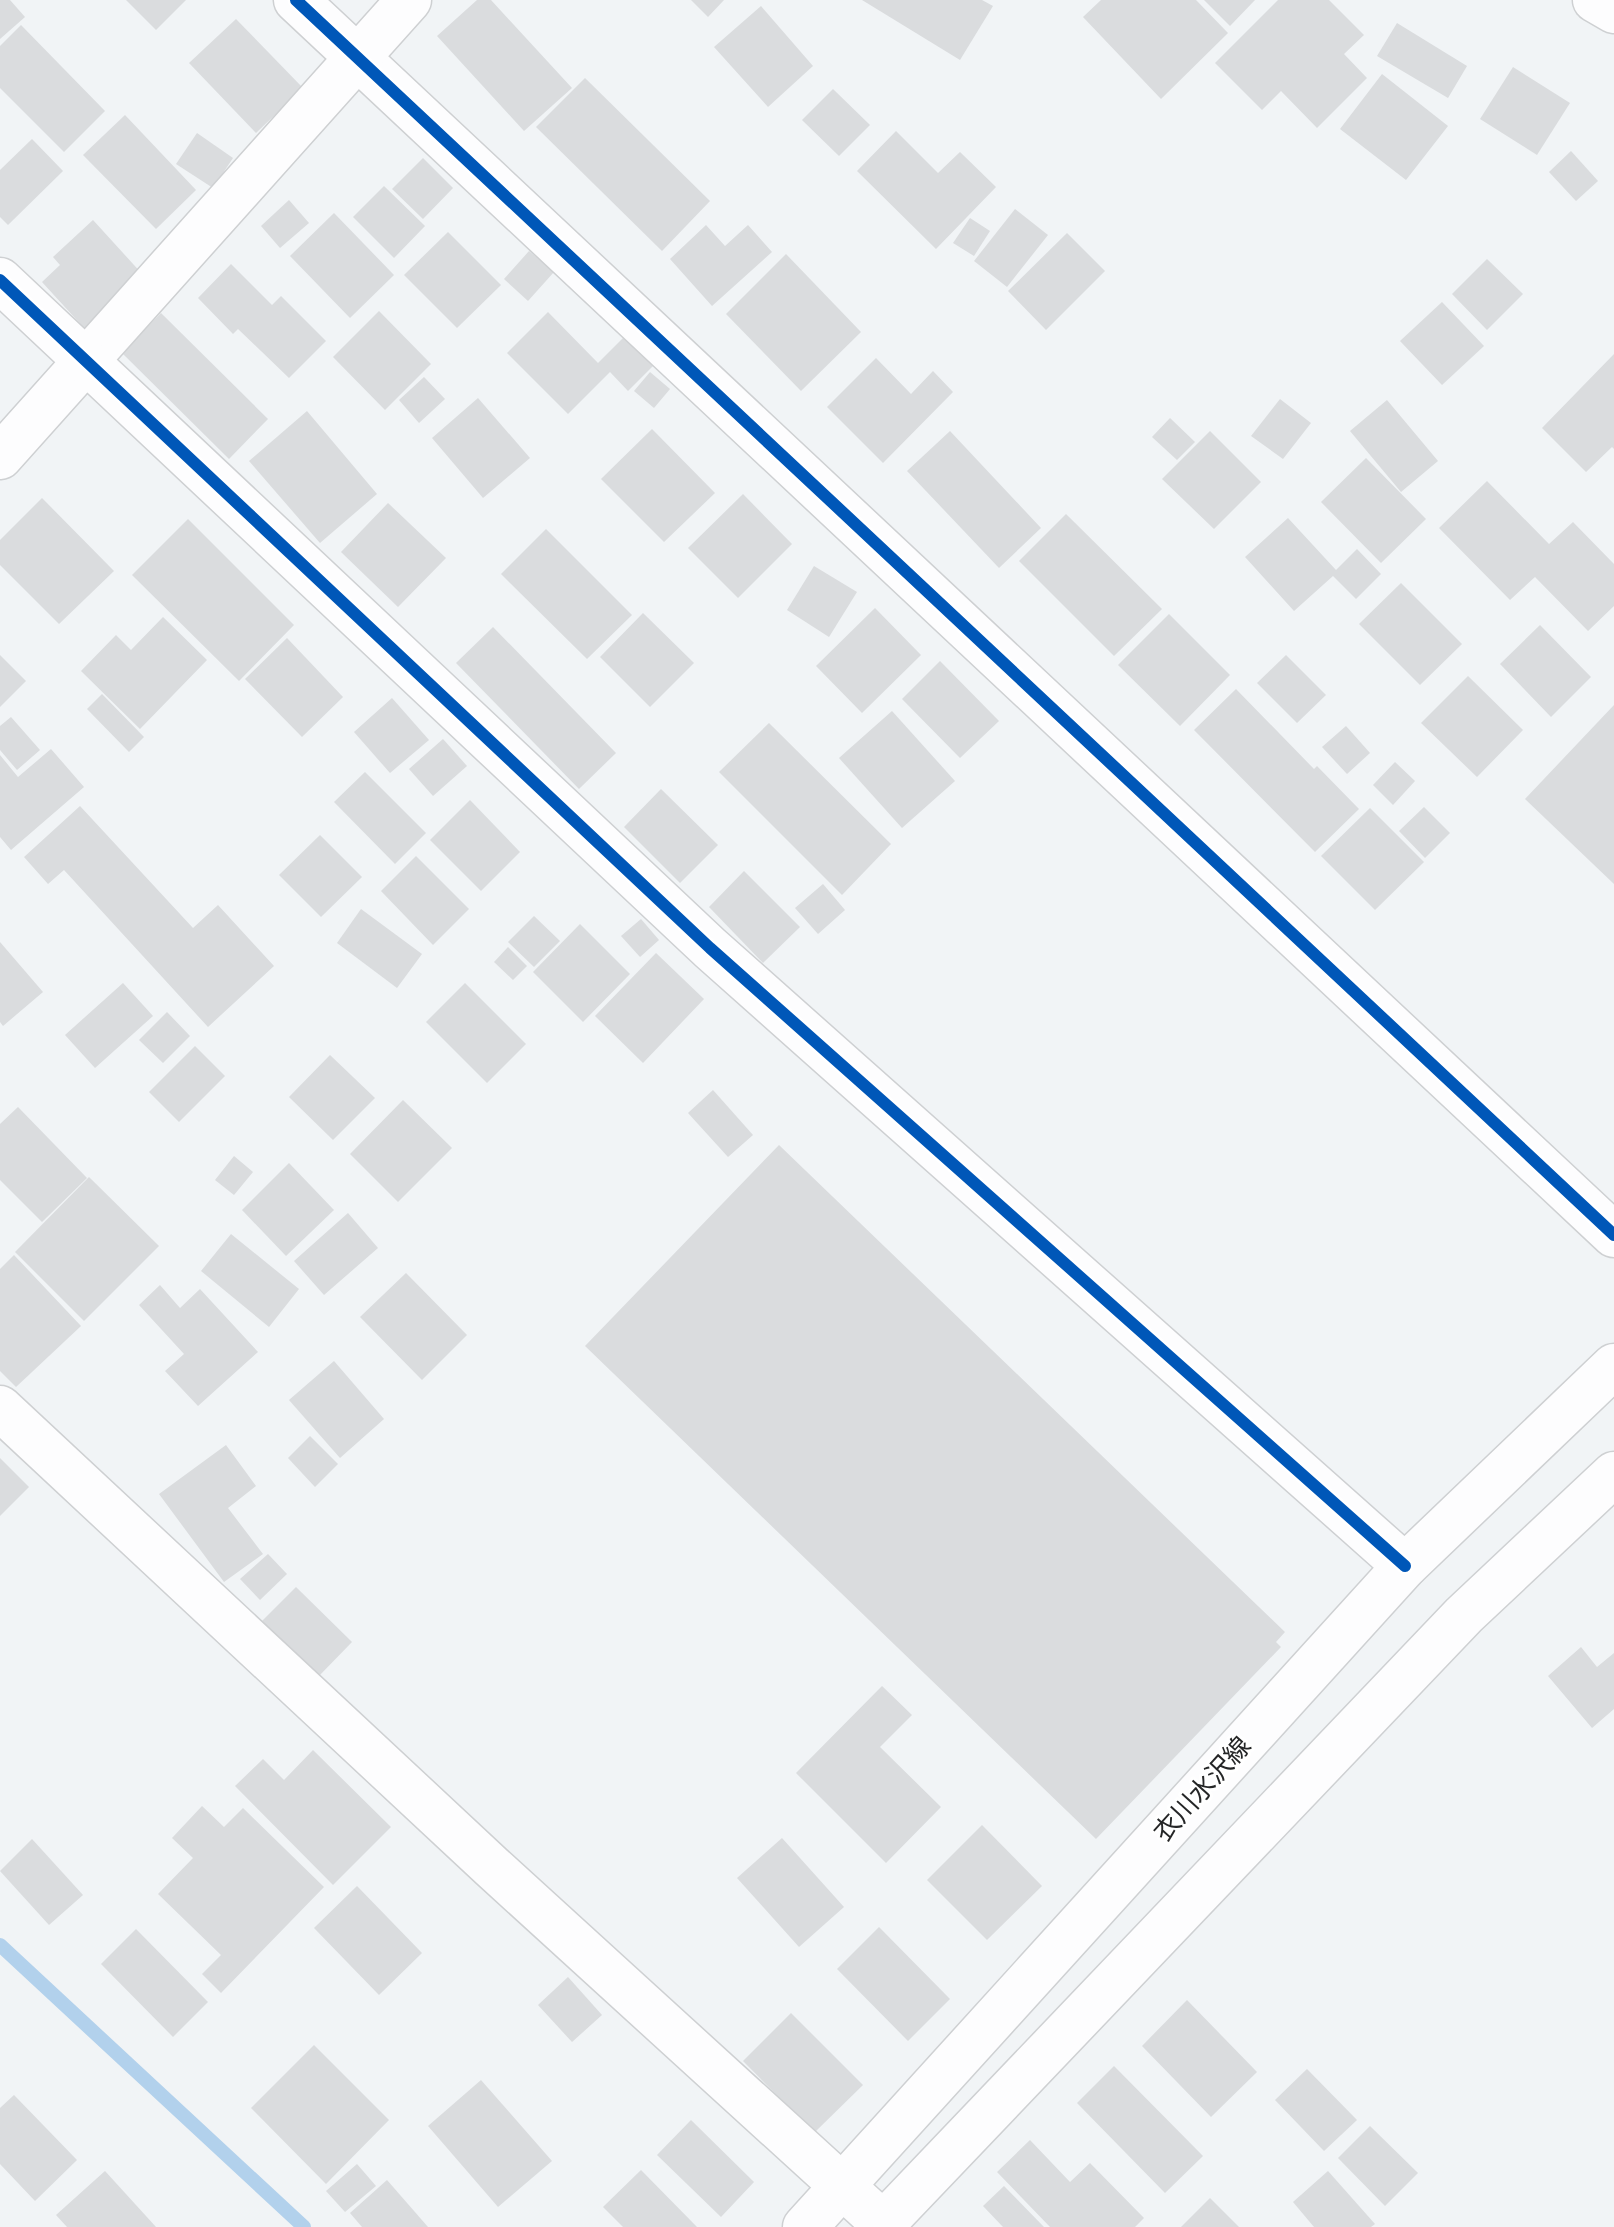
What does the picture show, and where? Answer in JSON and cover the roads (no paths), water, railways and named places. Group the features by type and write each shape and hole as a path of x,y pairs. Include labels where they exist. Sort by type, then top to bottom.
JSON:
{"street":[{"path":"296,0 1614,1235"},
{"path":"0,457 409,0"},
{"path":"1595,0 1614,11"},
{"path":"0,280 710,948 1405,1566"},
{"name":"衣川水沢線","path":"805,2227 1405,1566 1614,1366"},
{"path":"0,1408 883,2226 1464,1615 1614,1474"}],"waterway":[{"path":"0,1945 304,2227"}]}
